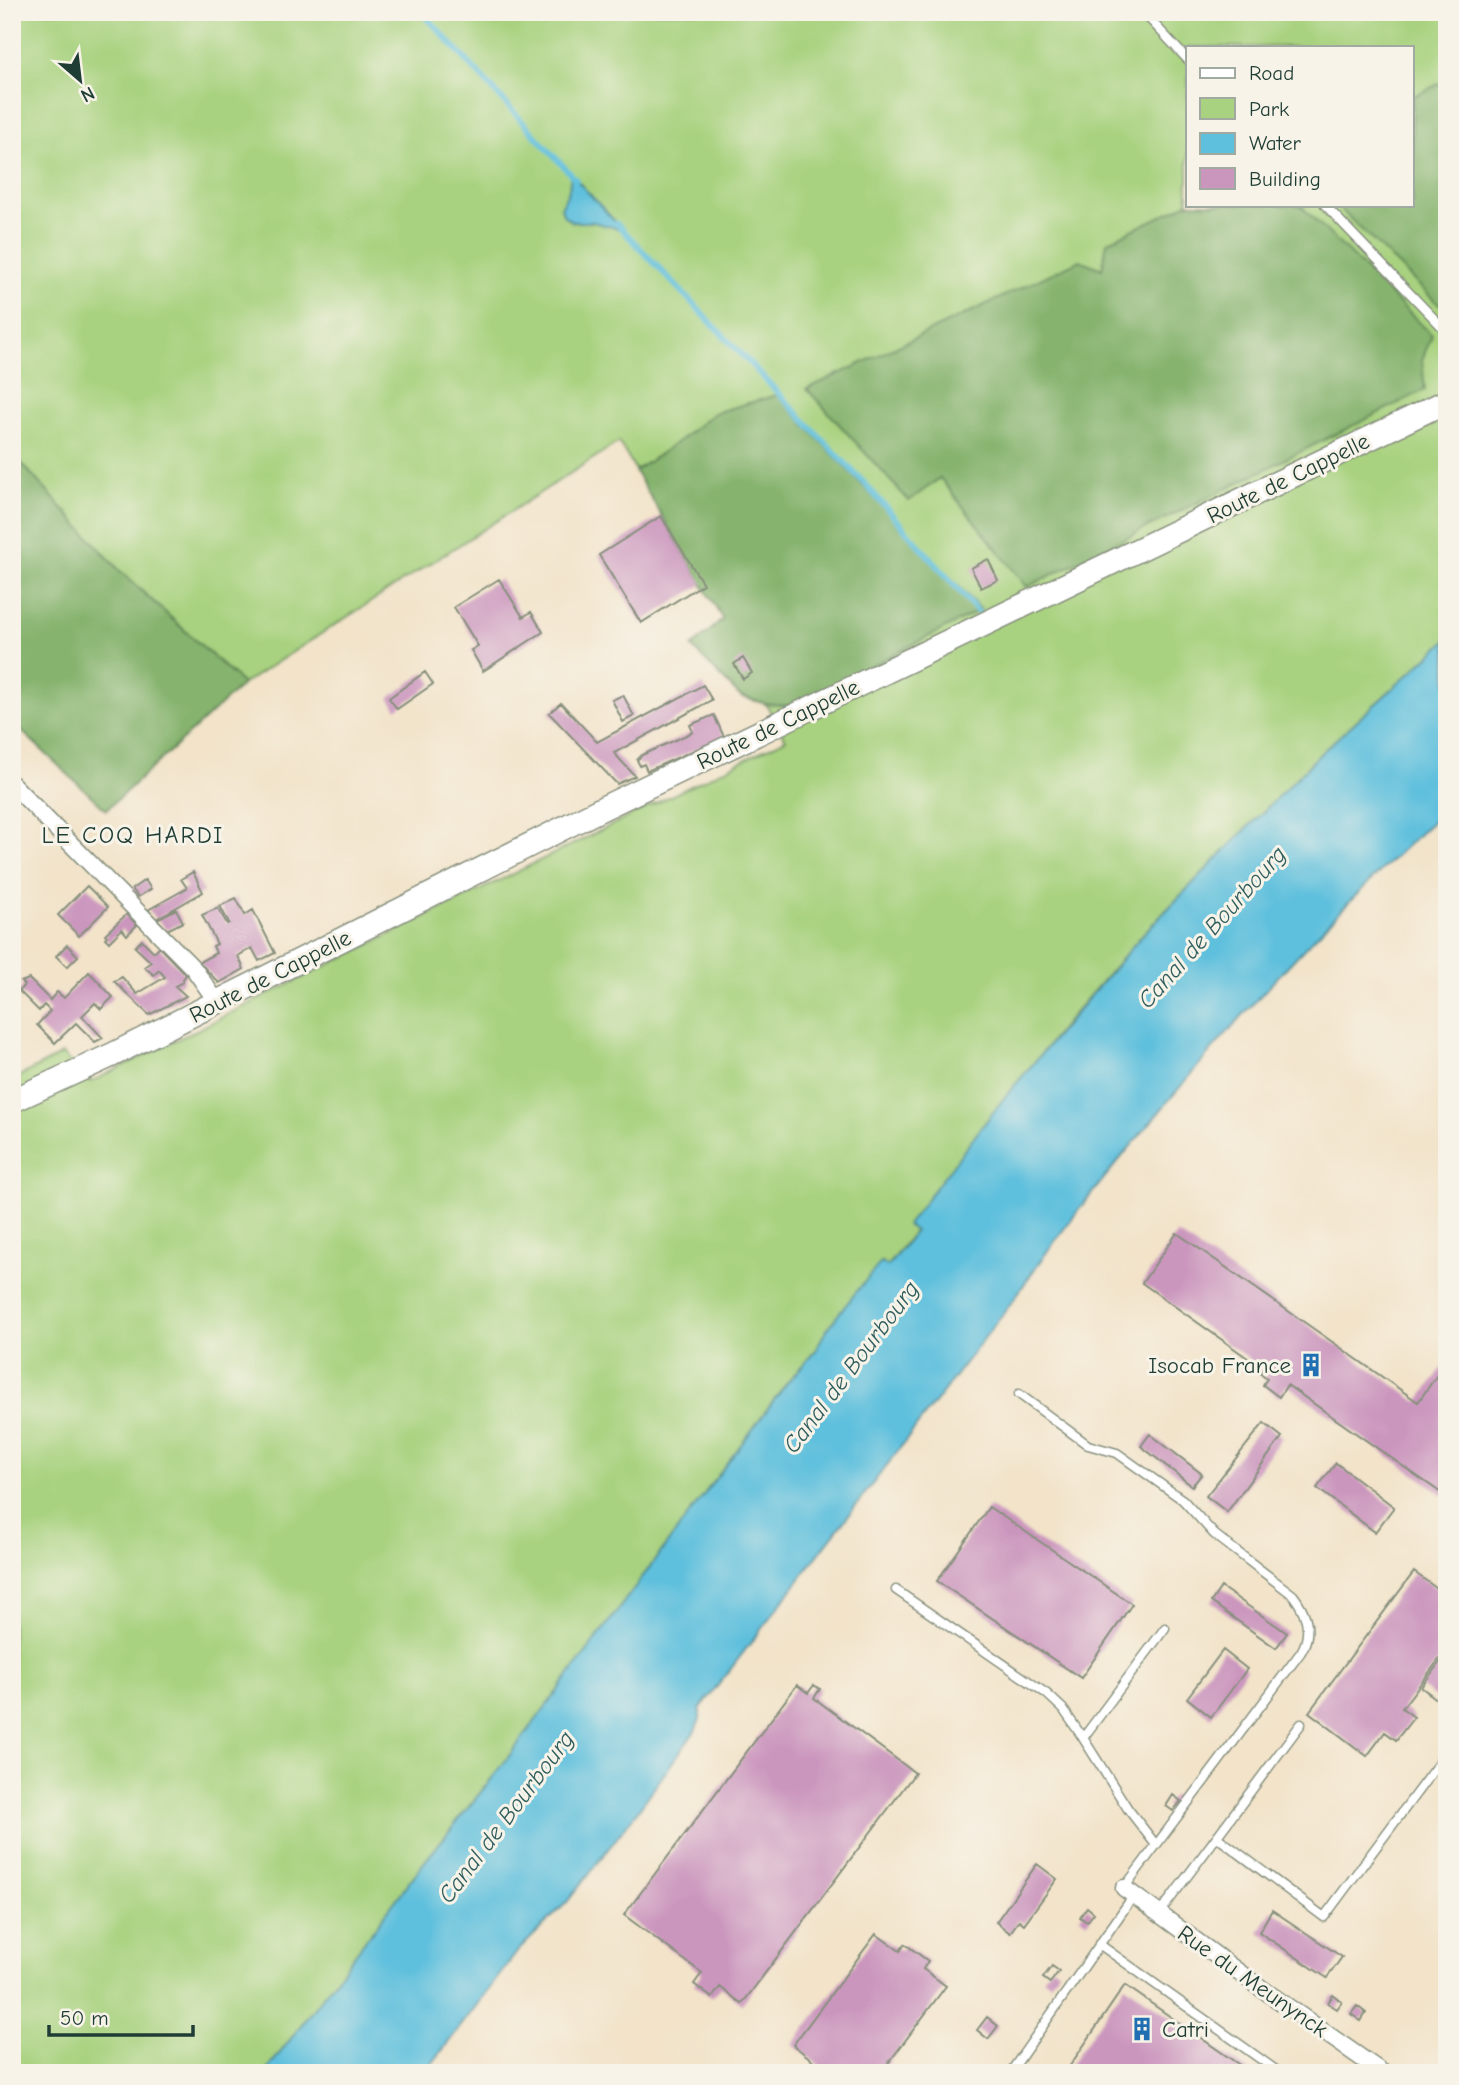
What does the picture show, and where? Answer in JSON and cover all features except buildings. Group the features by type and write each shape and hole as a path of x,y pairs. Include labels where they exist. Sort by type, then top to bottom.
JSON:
{"main road":[{"name":"Route de Cappelle","path":"12,1101 112,1055 603,808 1447,401"},
{"name":"Route de Cappelle","path":"12,1112 112,1055"}],"street":[{"path":"12,784 194,969 217,1002"},
{"name":"Rue du Meunynck","path":"1129,1891 1383,2073"}],"lane":[{"path":"1143,12 1186,58"},
{"path":"1326,206 1447,332"},
{"path":"1010,2073 1099,1944 1156,1844 1308,1640 1307,1620 1301,1605 1286,1588 1214,1534 1183,1500 1117,1453 1088,1445 1019,1394"},
{"path":"896,1590 1047,1694 1063,1709 1128,1809 1156,1844"},
{"path":"1083,1738 1165,1628"},
{"path":"1159,1914 1301,1724"},
{"path":"1217,1837 1324,1917 1447,1752"},
{"path":"1099,1944 1280,2073"}],"green space":[{"path":"12,12 1447,12 1447,640 1323,751 1143,934 1065,1024 908,1224 915,1230 887,1266 882,1262 817,1349 787,1383 498,1771 426,1860 265,2073 12,2073 12,1080 62,1054 91,1082 786,739 766,704 740,696 692,647 723,619 619,442 243,684 120,571 12,453"},
{"path":"1447,80 1447,306 1437,303 1337,206 1414,206 1414,96"},
{"path":"1186,204 1301,206 1432,335 1422,360 1425,390 1027,587 940,478 909,501 807,389 1080,260 1102,269 1107,242"},
{"path":"777,395 981,610 792,706 766,704 740,696 692,647 723,619 635,471 714,413"},
{"path":"12,453 120,571 243,684 106,810 12,722"}],"water":[{"path":"571,174 623,230 593,222 573,222 564,216 561,208 569,190"},
{"name":"Canal de Bourbourg","path":"1447,640 1447,808 1367,884 1290,963 1216,1045 1094,1191 700,1709 700,1719 695,1731 567,1902 518,1951 425,2073 265,2073 426,1860 498,1771 787,1383 817,1349 835,1318 881,1262 888,1266 915,1231 907,1225 1004,1098 1143,934 1323,751"}],"waterway":[{"path":"422,12 576,180"},
{"path":"617,224 866,485 978,612"}],"place":[{"name":"Isocab France","path":"1311,1365"},
{"name":"Catri","path":"1142,2029"}],"district":[{"name":"LE COQ HARDI","path":"133,835"}]}
